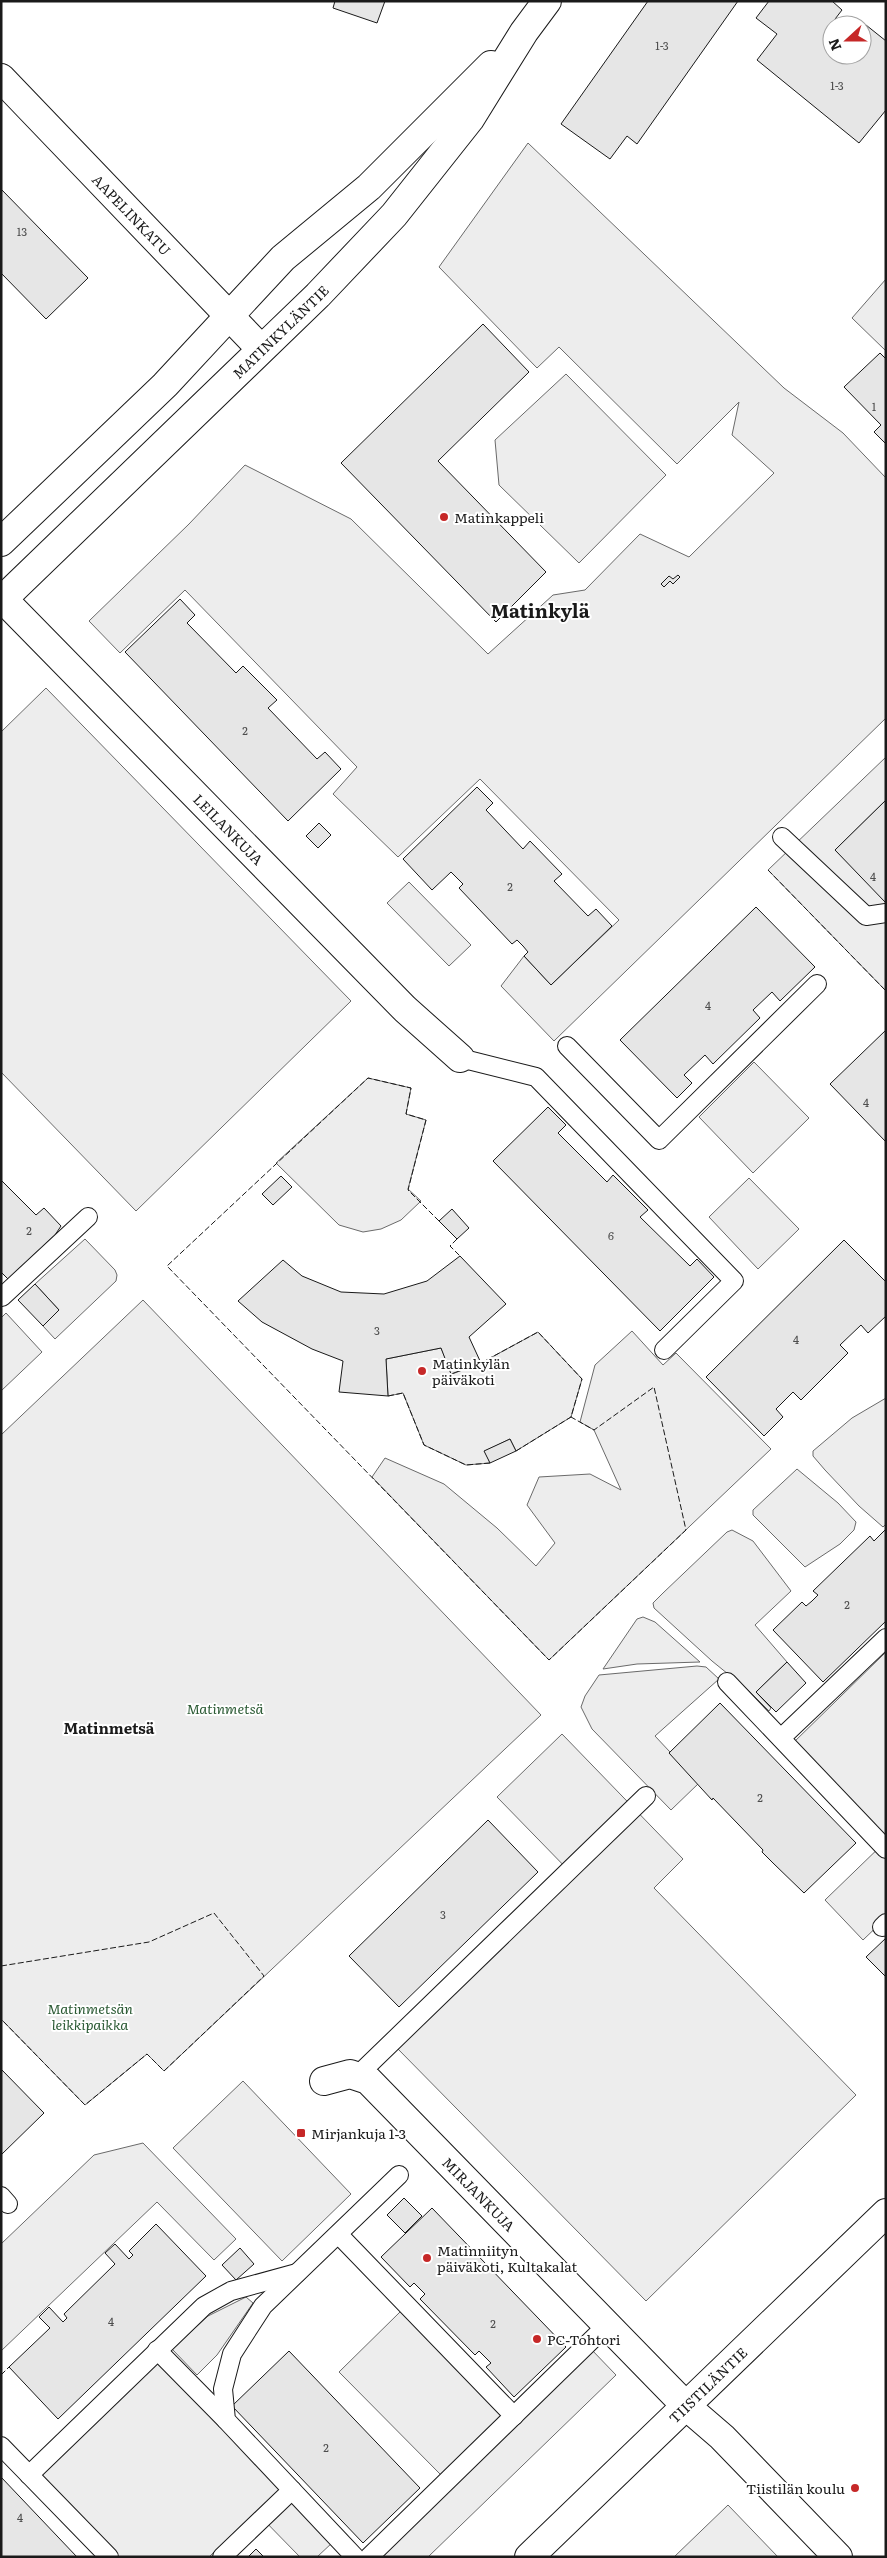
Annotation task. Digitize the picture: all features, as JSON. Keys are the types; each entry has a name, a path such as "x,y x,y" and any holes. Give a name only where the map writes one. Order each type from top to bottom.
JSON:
{"street":[{"name":"MATINKYLÄNTIE","path":"2,599 318,295 394,215 470,119 524,32 547,1"},
{"name":"MATINKYLÄNTIE","path":"1,542 164,385 228,314 283,258 369,187 524,32"},
{"name":"AAPELINKATU","path":"1,78 262,349"},
{"name":"LEILANKUJA","path":"2,599 405,1009 460,1058"},
{"path":"324,2081 350,2074 358,2075"},
{"name":"MIRJANKUJA","path":"358,2075 368,2080 686,2406 722,2437 838,2557"},
{"name":"TIISTILÄNTIE","path":"529,2557 886,2213"}],"lane":[{"path":"782,837 866,916 886,914"},
{"path":"566,1046 659,1140 817,984"},
{"path":"460,1058 536,1077 734,1281 664,1350"},
{"path":"5,1300 88,1217"},
{"path":"781,1738 886,1638"},
{"path":"727,1682 886,1849"},
{"path":"358,2075 646,1796"},
{"path":"226,2420 223,2388 232,2354 263,2306 339,2235 399,2175"},
{"path":"339,2235 514,2416"},
{"path":"29,2475 204,2306 231,2291 298,2272"},
{"path":"369,2557 607,2325"},
{"path":"157,2350 355,2557"},
{"path":"1,2446 109,2557"},
{"path":"222,2557 292,2490"}],"shaded area":[{"path":"528,143 784,388 843,433 886,478 886,718 554,1041 501,986 524,956 551,985 619,920 480,779 398,857 333,794 357,767 185,590 120,653 89,621 189,524 245,465 351,519 488,654 553,595 585,590 640,534 689,557 774,473 732,435 739,402 677,464 559,347 537,368 439,267"},
{"path":"886,279 886,351 852,318"},
{"path":"566,374 666,475 579,563 499,485 495,440"},
{"path":"46,688 351,1001 136,1211 1,1072 1,732"},
{"path":"886,757 886,800 835,850 886,901 886,991 768,870"},
{"path":"409,882 471,945 449,966 387,903"},
{"path":"754,1062 809,1118 753,1173 699,1117"},
{"path":"368,1078 411,1088 406,1114 426,1120 408,1189 421,1201 401,1220 381,1229 363,1232 339,1225 276,1163"},
{"path":"749,1178 799,1229 758,1269 709,1217"},
{"path":"85,1239 115,1270 117,1275 116,1281 55,1339 43,1326 59,1310 35,1284"},
{"name":"Matinmetsä","path":"143,1300 541,1715 164,2071 147,2054 85,2105 1,2019 1,1435"},
{"path":"6,1313 42,1352 1,1391 1,1318"},
{"path":"632,1331 663,1365 676,1353 771,1449 549,1660 372,1477 385,1458 444,1484 497,1528 536,1566 555,1543 527,1505 539,1477 590,1474 621,1490 594,1430 580,1422 595,1365"},
{"path":"538,1332 582,1379 571,1417 516,1451 510,1439 485,1451 490,1463 466,1465 424,1445 403,1393 388,1396 386,1359 441,1348 452,1374 481,1363"},
{"path":"886,1398 886,1524 883,1527 859,1506 825,1470 813,1456 813,1451 852,1418"},
{"path":"797,1469 838,1503 856,1522 854,1530 840,1544 805,1567 753,1515 753,1510"},
{"path":"732,1530 753,1541 791,1591 755,1625 787,1662 756,1692 771,1708 769,1711 749,1691 712,1661 654,1608 653,1603 727,1532"},
{"path":"643,1617 655,1622 700,1662 637,1664 603,1669 637,1619"},
{"path":"886,1652 886,1841 792,1744"},
{"path":"697,1666 706,1667 719,1679 655,1736 699,1783 671,1810 592,1729 581,1707 585,1696 599,1675"},
{"path":"562,1734 683,1859 654,1888 856,2095 646,2301 396,2047 573,1875 497,1797"},
{"path":"886,1841 886,1918 863,1940 825,1900"},
{"path":"243,2081 351,2194 282,2261 173,2148"},
{"path":"143,2143 236,2239 214,2260 157,2202 1,2351 1,2244 94,2155"},
{"path":"246,2297 253,2303 217,2355 197,2375 172,2349 208,2316"},
{"path":"401,2311 502,2415 441,2475 339,2372"},
{"path":"590,2348 616,2375 428,2557 373,2557"},
{"path":"159,2360 333,2542 317,2557 300,2557 256,2512 209,2557 105,2557 40,2474"},
{"path":"728,2505 778,2557 674,2557"}],"building":[{"path":"335,1 385,1 377,23 333,8"},
{"path":"648,1 738,1 637,144 627,136 610,159 561,124"},
{"path":"769,1 832,1 842,10 838,15 822,15 822,65 872,65 872,30 886,41 886,110 859,143 757,60 777,34 756,18"},
{"path":"1,189 88,278 46,319 1,273"},
{"name":"Matinkappeli","path":"483,324 529,372 438,461 546,572 496,622 341,463"},
{"path":"880,353 886,359 886,444 874,432 881,425 844,387"},
{"path":"678,575 680,577 673,584 670,581 664,587 661,584 669,576 673,579"},
{"path":"180,599 195,615 187,623 236,673 243,666 277,700 268,708 317,759 325,752 341,769 288,821 125,652"},
{"path":"477,787 493,803 486,810 523,849 530,841 562,874 554,881 588,916 596,909 612,926 551,985 524,956 528,952 523,946 517,940 512,944 459,888 463,884 451,872 432,890 403,859"},
{"path":"886,800 886,901 885,902 835,850"},
{"path":"319,823 331,835 318,848 306,836"},
{"path":"756,907 815,967 780,1001 772,992 753,1010 760,1018 713,1064 705,1055 684,1075 692,1083 677,1098 620,1040"},
{"path":"886,1030 886,1142 830,1084"},
{"path":"548,1107 566,1125 558,1133 607,1182 613,1175 648,1210 640,1217 690,1266 697,1259 714,1277 660,1331 493,1161"},
{"path":"281,1176 292,1187 273,1205 262,1194"},
{"path":"1,1180 36,1215 44,1208 61,1226 55,1235 8,1279 1,1272"},
{"path":"452,1209 469,1228 457,1239 439,1221"},
{"path":"844,1240 886,1282 886,1316 868,1333 861,1325 840,1345 848,1353 801,1400 793,1392 776,1409 783,1417 764,1436 706,1377"},
{"path":"460,1256 506,1304 469,1337 481,1363 451,1374 441,1348 386,1359 388,1396 339,1392 343,1361 312,1349 262,1322 238,1301 283,1260 302,1276 341,1292 384,1294 427,1281"},
{"path":"35,1284 59,1310 43,1326 18,1300"},
{"path":"510,1439 516,1451 490,1463 484,1451"},
{"path":"886,1529 886,1621 823,1682 773,1630 802,1602 806,1606 812,1601 818,1595 813,1591 870,1536 874,1541"},
{"path":"787,1662 806,1683 776,1712 756,1692"},
{"path":"720,1703 856,1843 804,1893 762,1852 763,1850 713,1798 712,1800 669,1753"},
{"path":"488,1820 538,1872 399,2007 349,1956"},
{"path":"886,1938 886,1977 866,1957"},
{"path":"1,2069 44,2113 1,2155"},
{"path":"404,2198 422,2216 405,2233 387,2215"},
{"path":"432,2208 566,2347 514,2397 486,2367 491,2363 479,2351 475,2355 420,2299 425,2294 414,2283 410,2287 381,2257"},
{"path":"156,2224 206,2276 58,2419 9,2367 50,2328 39,2317 49,2307 63,2322 67,2318 64,2314 115,2264 105,2253 115,2244 129,2259 133,2255 129,2251"},
{"path":"240,2248 254,2264 236,2280 222,2265"},
{"path":"289,2351 420,2488 363,2543 232,2406"},
{"path":"1,2477 77,2557 1,2557"},
{"path":"256,2549 264,2557 248,2557"}],"fence":[{"path":"768,870 886,991"},
{"path":"439,1221 408,1190 426,1120 406,1114 411,1088 368,1078 167,1266 549,1660 686,1530 654,1387 594,1430 571,1417 582,1379 538,1332 481,1363"},
{"path":"457,1239 450,1246 460,1256"},
{"path":"388,1396 403,1393 424,1445 466,1465 490,1463"},
{"path":"516,1451 571,1417"},
{"path":"1,1966 149,1942 214,1913 264,1976 164,2071 147,2054 85,2105 1,2019"},
{"path":"1,2375 9,2367"}],"place":[{"name":"Matinkappeli","path":"444,517"},
{"name":"Matinkylän päiväkoti","path":"422,1371"},
{"name":"Mirjankuja 1-3","path":"301,2133"},
{"name":"Matinniityn päiväkoti, Kultakalat","path":"427,2258"},
{"name":"PC-Tohtori","path":"537,2339"},
{"name":"Tiistilän koulu","path":"855,2488"}],"district":[{"name":"Matinkylä","path":"540,610"},
{"name":"Matinmetsä","path":"109,1727"}],"park label":[{"name":"Matinmetsän leikkipaikka","path":"90,2016"}]}
